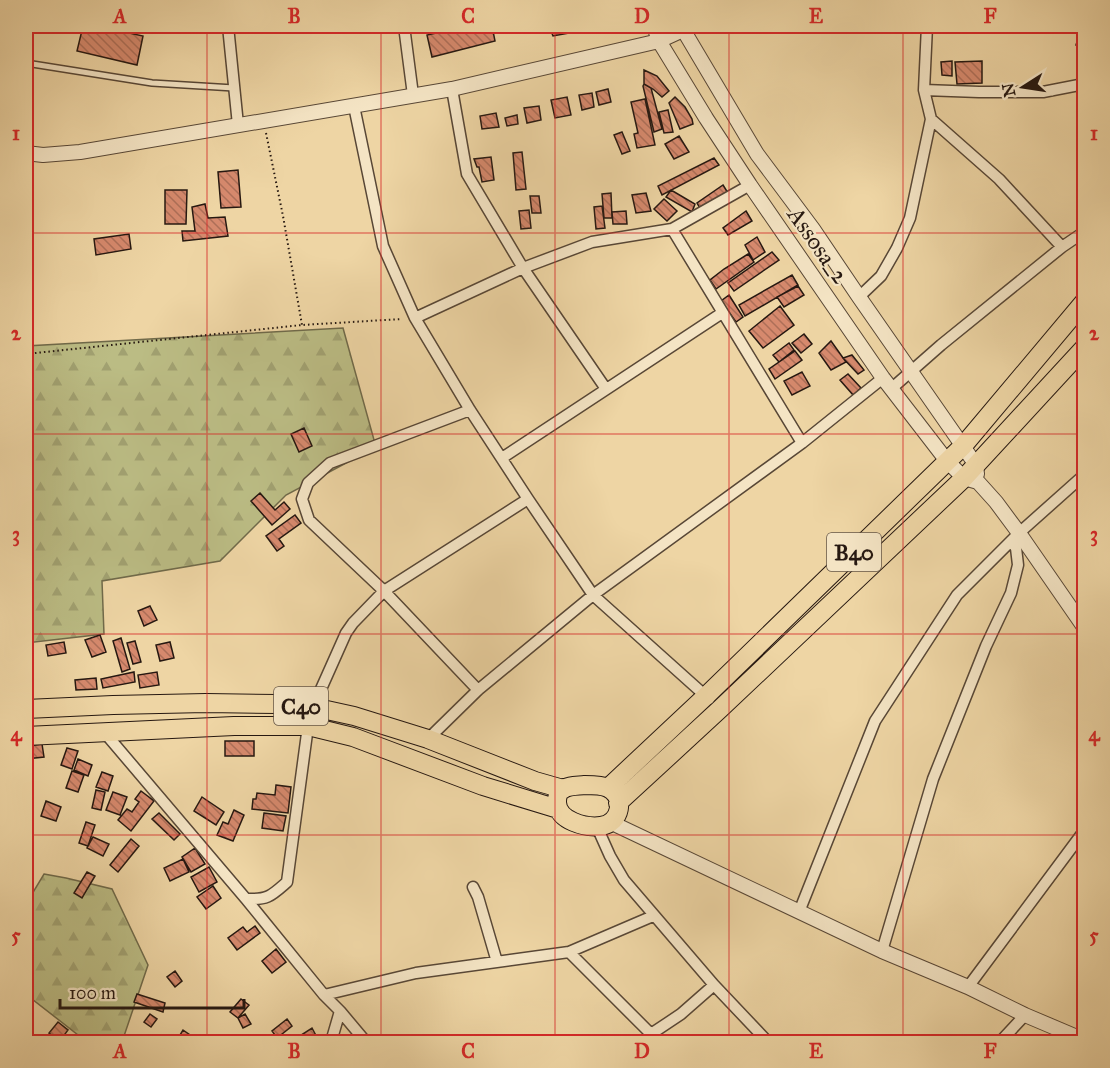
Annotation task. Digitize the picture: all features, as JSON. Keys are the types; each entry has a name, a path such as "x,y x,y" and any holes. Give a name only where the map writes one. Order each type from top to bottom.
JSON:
{"highway":[{"name":"B40","path":"608,788 963,447 1084,302"},
{"name":"B40","path":"604,825 616,818 618,804 900,540 973,475 1084,348"},
{"name":"C40","path":"26,709 233,703 313,707 354,716 428,739 535,781 563,789"},
{"path":"233,703 234,726"},
{"name":"C40","path":"26,736 234,726 308,726 352,737 483,786 558,809"},
{"path":"604,825 568,820 558,809 559,792 563,789 585,785 608,788 614,792 618,804"}],"street":[{"path":"228,26 238,126"},
{"path":"404,26 413,95"},
{"name":"Assosa_2","path":"654,26 659,41 706,118 887,383 947,461 973,475"},
{"path":"859,297 881,276 910,218 931,119 924,90 927,26"},
{"path":"26,153 43,155 81,152 452,89 659,41 682,28"},
{"name":"Assosa_2","path":"682,28 757,154 813,229 963,447 973,475"},
{"path":"924,90 1043,92 1084,84"},
{"path":"452,89 467,174 523,268 606,389"},
{"path":"354,106 383,246 415,318 470,410 593,595 720,709"},
{"path":"931,119 999,179 1062,247"},
{"path":"415,318 523,268 592,242 672,229 750,185"},
{"path":"672,229 802,442"},
{"path":"428,739 478,690 593,595 802,442 887,383 911,372 1062,247 1084,232"},
{"path":"502,458 722,313"},
{"path":"470,410 330,464 308,483 302,499 309,520 384,591 478,690"},
{"path":"973,475 996,502 1015,537 1084,627"},
{"path":"799,912 874,721 957,595 1015,537 1084,475"},
{"path":"313,707 346,633 384,591 528,499"},
{"path":"882,951 933,779 986,646 1011,593 1018,565 1015,537"},
{"path":"246,899 261,900 272,895 287,882 308,726"},
{"path":"105,733 366,1042"},
{"path":"604,825 1084,1040"},
{"path":"604,825 610,856 624,879 653,916 768,1042"},
{"path":"968,987 1084,831"},
{"path":"473,887 497,962"},
{"path":"324,995 416,973 569,952 653,916"},
{"path":"569,952 655,1038 714,985"},
{"path":"331,1042 340,1011"},
{"path":"1000,1042 1025,1015"}],"lane":[{"path":"26,63 152,83 234,88"}],"path":[{"path":"264,121 302,325"},
{"path":"26,354 302,325 415,318"}],"green space":[{"path":"343,328 376,447 286,495 220,561 102,581 104,634 26,643 26,346"},
{"path":"44,874 112,889 148,965 122,1042 87,1042 32,999 26,977 26,904"}],"building":[{"path":"83,26 97,26 143,36 137,65 77,51"},
{"path":"468,26 492,26 495,41 432,57 427,35"},
{"path":"549,26 591,26 592,29 553,36"},
{"path":"1082,26 1084,26 1084,48 1076,45"},
{"path":"952,61 952,76 942,75 941,62"},
{"path":"982,61 982,83 957,84 955,62"},
{"path":"644,70 657,76 669,91 662,97 644,84"},
{"path":"644,84 651,88 662,129 654,132 643,86"},
{"path":"608,89 611,102 599,105 596,92"},
{"path":"592,93 594,107 582,110 579,95"},
{"path":"567,97 571,115 555,118 551,100"},
{"path":"675,97 685,107 693,124 680,129 669,103"},
{"path":"645,99 655,145 637,148 634,134 638,133 631,102"},
{"path":"539,106 541,120 527,123 524,108"},
{"path":"668,110 673,132 664,133 659,112"},
{"path":"496,113 499,127 482,129 480,116"},
{"path":"517,115 518,124 507,126 505,118"},
{"path":"622,132 630,151 622,154 614,135"},
{"path":"679,136 689,152 674,159 665,144"},
{"path":"522,152 526,189 516,190 513,153"},
{"path":"491,157 494,180 482,182 479,167 474,159"},
{"path":"714,158 719,165 662,195 658,186"},
{"path":"238,170 241,207 221,208 218,172"},
{"path":"723,185 728,193 701,210 697,203"},
{"path":"165,190 187,190 186,224 165,224"},
{"path":"671,190 695,204 692,212 666,197"},
{"path":"611,193 612,218 604,218 602,194"},
{"path":"646,193 651,211 636,213 632,195"},
{"path":"530,196 539,196 541,213 532,213"},
{"path":"664,199 677,211 667,221 654,209"},
{"path":"205,204 208,218 225,217 228,236 183,241 182,231 195,231 192,207"},
{"path":"602,206 605,228 596,229 594,207"},
{"path":"529,210 531,228 521,229 519,211"},
{"path":"626,211 627,224 613,224 612,212"},
{"path":"746,211 752,221 728,235 723,228"},
{"path":"129,234 131,249 96,255 94,239"},
{"path":"757,237 765,252 753,260 745,245"},
{"path":"772,252 779,260 734,291 728,283"},
{"path":"748,254 754,262 716,289 710,280"},
{"path":"792,275 798,285 745,316 739,305"},
{"path":"798,286 804,295 784,307 777,297"},
{"path":"729,295 743,317 736,322 721,301"},
{"path":"780,306 794,325 763,348 749,331"},
{"path":"804,334 812,344 801,353 792,343"},
{"path":"831,341 846,362 831,370 819,353"},
{"path":"789,343 794,350 779,362 773,355"},
{"path":"795,351 802,360 775,379 769,369"},
{"path":"852,355 864,370 858,374 843,358"},
{"path":"802,372 810,386 792,395 784,381"},
{"path":"848,374 861,388 853,395 840,380"},
{"path":"304,428 312,446 299,452 291,434"},
{"path":"260,493 275,510 284,502 290,509 272,525 251,501"},
{"path":"295,515 301,523 279,539 284,546 277,551 266,536"},
{"path":"150,606 157,620 144,626 138,611"},
{"path":"100,635 106,652 92,657 85,640"},
{"path":"121,638 130,669 122,672 113,641"},
{"path":"135,641 141,662 133,664 127,643"},
{"path":"64,642 66,653 48,656 46,645"},
{"path":"170,642 174,658 160,661 156,645"},
{"path":"134,672 135,682 103,688 101,679"},
{"path":"157,672 159,685 140,688 138,675"},
{"path":"96,678 97,689 76,690 75,680"},
{"path":"225,741 254,741 254,756 225,756"},
{"path":"42,744 44,757 26,759 26,746"},
{"path":"67,748 78,751 72,769 61,765"},
{"path":"78,759 92,765 88,776 74,770"},
{"path":"72,771 84,775 78,792 66,788"},
{"path":"102,772 113,776 108,791 96,787"},
{"path":"276,785 291,787 288,813 252,809 253,799 256,799 257,793 275,795"},
{"path":"96,790 105,792 101,810 92,808"},
{"path":"141,791 154,801 131,831 118,820 127,809 132,812 139,802 135,799"},
{"path":"113,792 127,797 120,815 106,810"},
{"path":"202,797 224,812 216,825 194,811"},
{"path":"46,801 61,807 56,821 41,816"},
{"path":"234,810 244,815 233,841 217,835 223,822 228,824"},
{"path":"159,813 180,834 174,840 152,819"},
{"path":"264,813 286,816 283,831 262,828"},
{"path":"86,822 95,825 88,846 79,843"},
{"path":"93,837 109,844 103,856 87,848"},
{"path":"131,839 139,846 118,872 110,865"},
{"path":"195,848 205,864 191,872 182,857"},
{"path":"183,859 189,872 170,881 164,868"},
{"path":"209,867 217,882 199,892 191,877"},
{"path":"87,872 95,876 82,898 74,893"},
{"path":"213,886 221,898 206,909 197,897"},
{"path":"255,926 260,933 237,950 228,938 243,927 247,932"},
{"path":"276,949 286,962 272,973 262,961"},
{"path":"175,971 182,981 175,987 167,977"},
{"path":"137,994 165,1003 163,1012 134,1002"},
{"path":"241,999 249,1005 238,1018 230,1012"},
{"path":"150,1014 157,1019 151,1027 144,1022"},
{"path":"245,1014 251,1024 243,1028 238,1018"},
{"path":"287,1019 292,1026 277,1038 272,1031"},
{"path":"58,1022 68,1030 60,1041 49,1033"},
{"path":"312,1028 319,1041 297,1042 295,1039"},
{"path":"183,1030 193,1037 190,1042 177,1040"}]}
